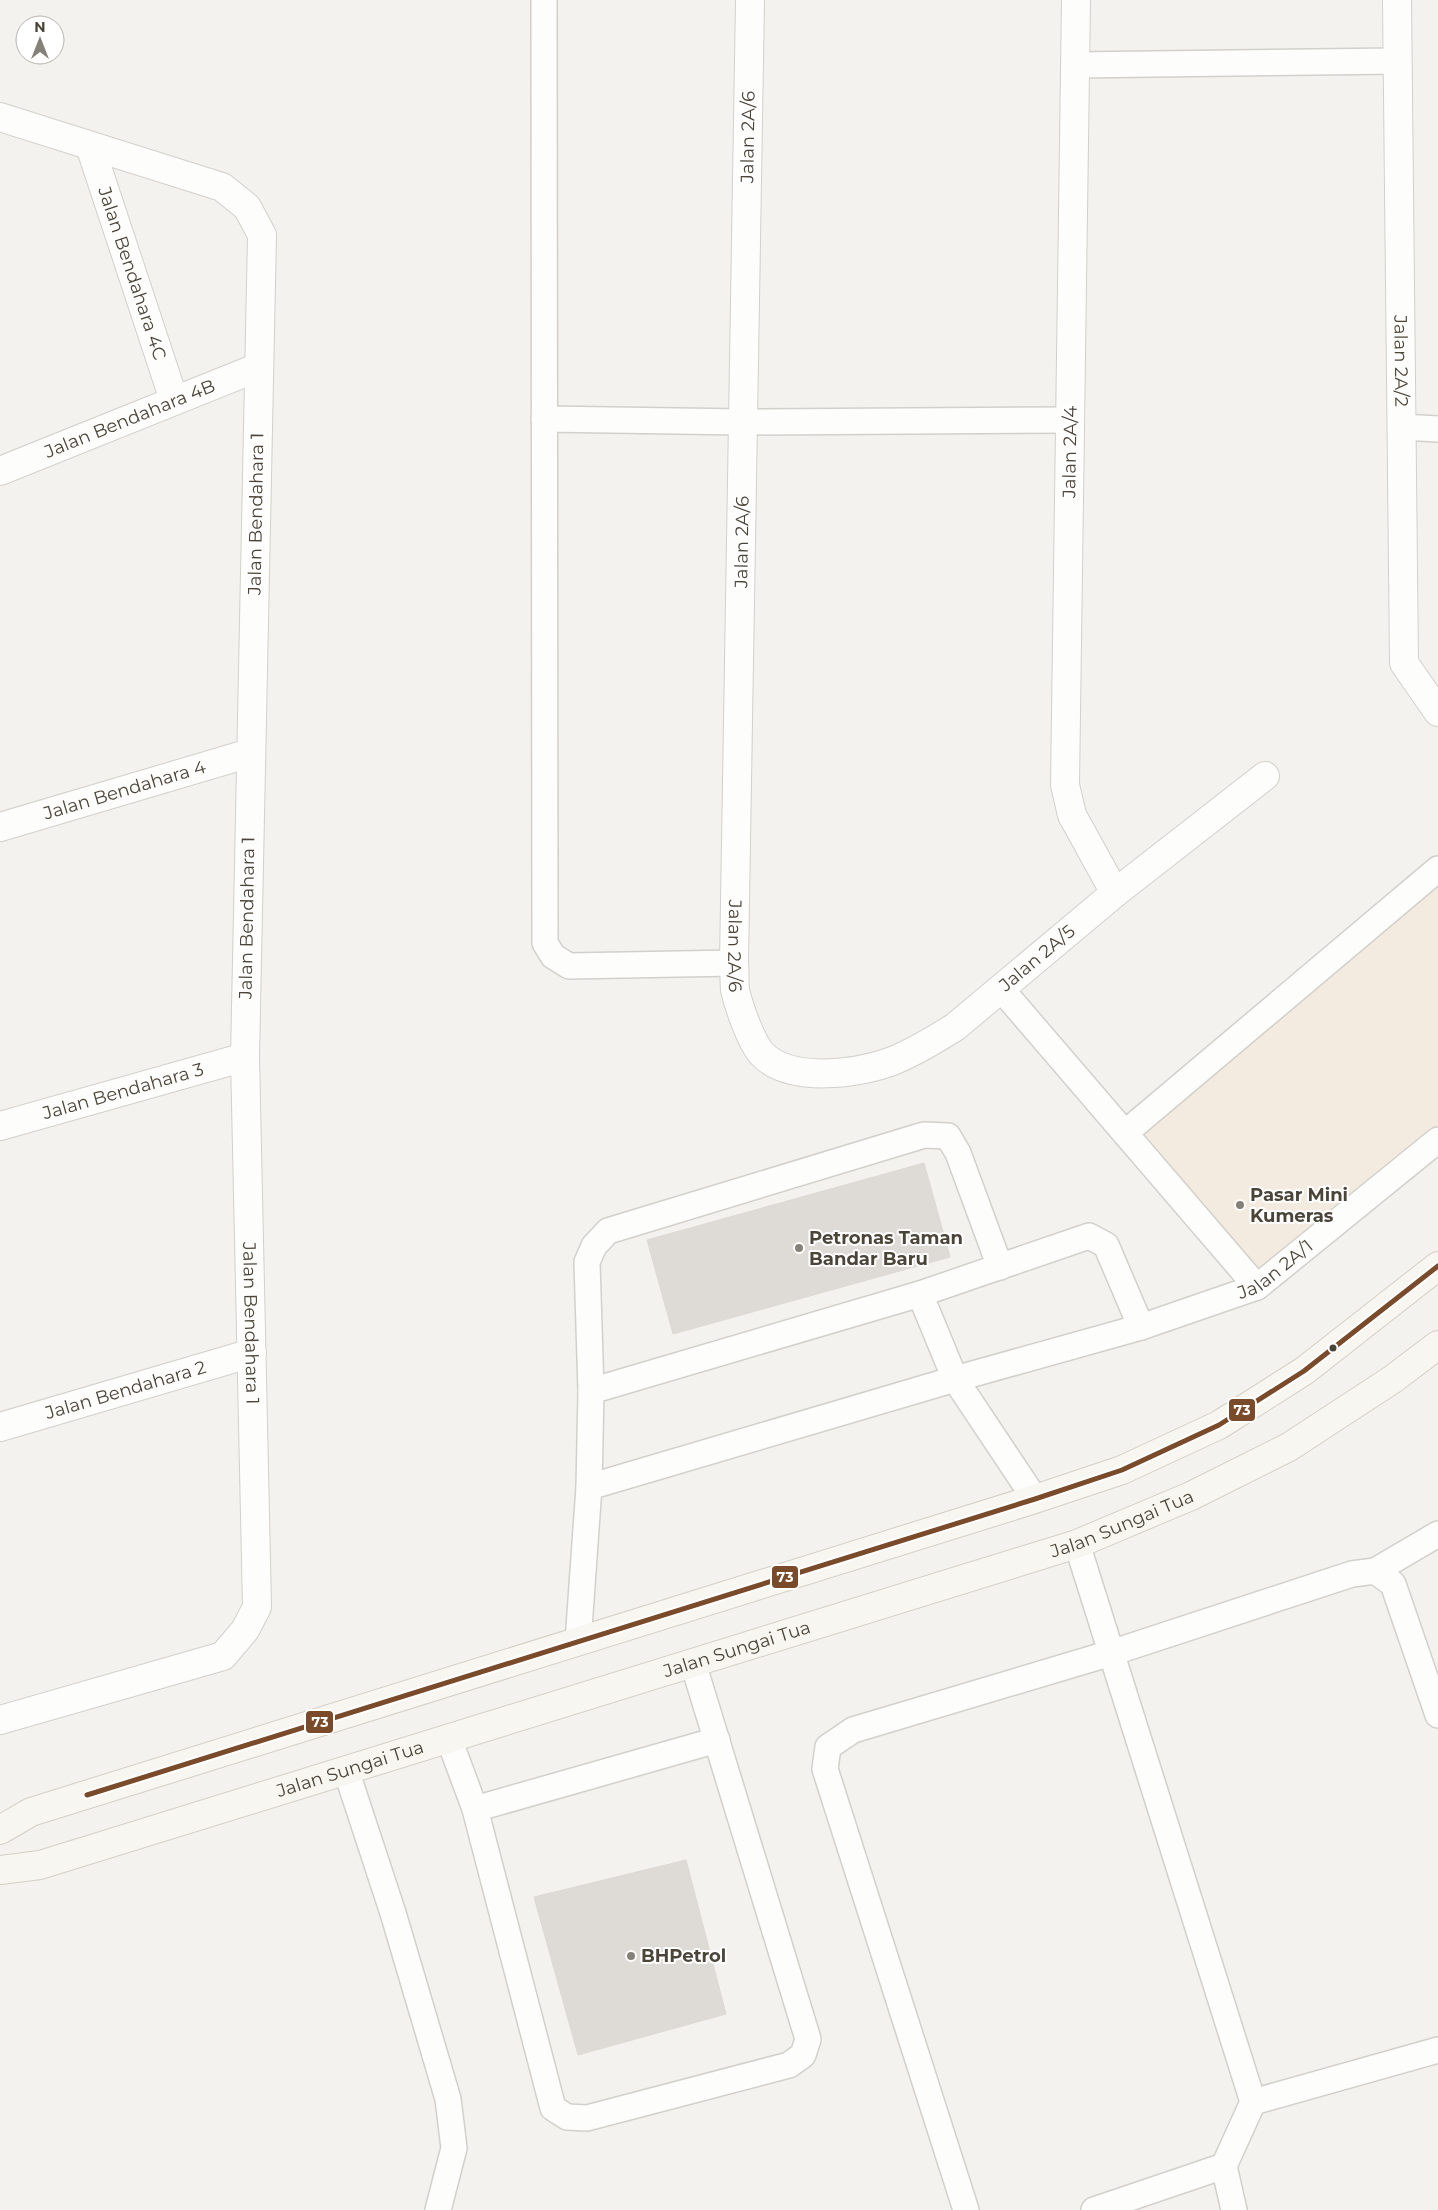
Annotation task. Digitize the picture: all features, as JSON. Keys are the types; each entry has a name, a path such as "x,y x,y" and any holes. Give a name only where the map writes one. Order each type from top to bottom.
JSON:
{"main road":[{"path":"0,1830 31,1812 1035,1499 1122,1470 1219,1424 1304,1371 1438,1266"},
{"name":"Jalan Sungai Tua","path":"0,1870 40,1865 1076,1544 1191,1496 1289,1447 1393,1380 1438,1345"}],"street":[{"name":"Jalan 2A/6","path":"750,0 734,963 735,989 750,1035 762,1053 782,1068"},
{"name":"Jalan 2A/4","path":"1076,0 1065,786 1072,814 1115,893"},
{"name":"Jalan 2A/2","path":"1397,0 1404,664 1438,712"},
{"name":"Jalan Bendahara 1","path":"0,117 222,186 247,207 262,235 245,1057 256,1607 245,1630 223,1656 0,1720"},
{"name":"Jalan Bendahara 4C","path":"90,146 174,400"},
{"name":"Jalan Bendahara 4B","path":"0,471 174,400 259,368"},
{"name":"Jalan Bendahara 4","path":"0,826 250,753"},
{"name":"Jalan 2A/5","path":"782,1068 803,1073 860,1069 893,1061 927,1045 955,1027 1002,990 1115,893 1265,776"},
{"name":"Jalan Bendahara 3","path":"0,1126 245,1057"},
{"name":"Jalan Bendahara 2","path":"0,1427 252,1353"}],"lane":[{"path":"544,0 545,943 553,956 569,966 734,963"},
{"path":"1075,65 1398,61"},
{"path":"544,420 744,422 1070,420"},
{"path":"1402,427 1438,428"},
{"path":"1125,1133 1438,869"},
{"path":"1002,990 1257,1287"},
{"path":"578,1642 589,1487 591,1391 587,1262 594,1246 608,1231 924,1135 948,1136 958,1153 1000,1267"},
{"name":"Jalan 2A/1","path":"589,1487 955,1379 1141,1328 1257,1287 1438,1140"},
{"path":"591,1391 920,1294 1089,1236 1106,1245 1141,1328"},
{"path":"920,1294 955,1379 1035,1499"},
{"path":"966,2210 825,1769 828,1747 853,1730 1111,1653 1352,1574 1375,1572 1438,1534"},
{"path":"1076,1544 1253,2102 1224,2166 1234,2210"},
{"path":"1375,1572 1393,1584 1438,1716"},
{"path":"450,1738 475,1809 553,2108 566,2117 587,2118 789,2065 803,2055 808,2039 693,1663"},
{"path":"475,1809 717,1740"},
{"path":"346,1770 393,1912 448,2099 454,2148 438,2210"},
{"path":"1253,2102 1438,2050"},
{"path":"1094,2210 1224,2166"}],"shaded area":[{"path":"1438,883 1438,1127 1260,1273 1144,1133"}],"building":[{"name":"Petronas Taman Bandar Baru","path":"924,1163 950,1257 673,1334 647,1240"},
{"name":"BHPetrol","path":"686,1860 726,2014 578,2055 534,1897"}],"transit line":[{"name":"73","path":"87,1795 1035,1499 1122,1470 1219,1425 1304,1371 1438,1266"}],"place":[{"name":"Pasar Mini Kumeras","path":"1240,1205"},
{"name":"Petronas Taman Bandar Baru","path":"799,1248"},
{"name":"BHPetrol","path":"631,1956"}]}
